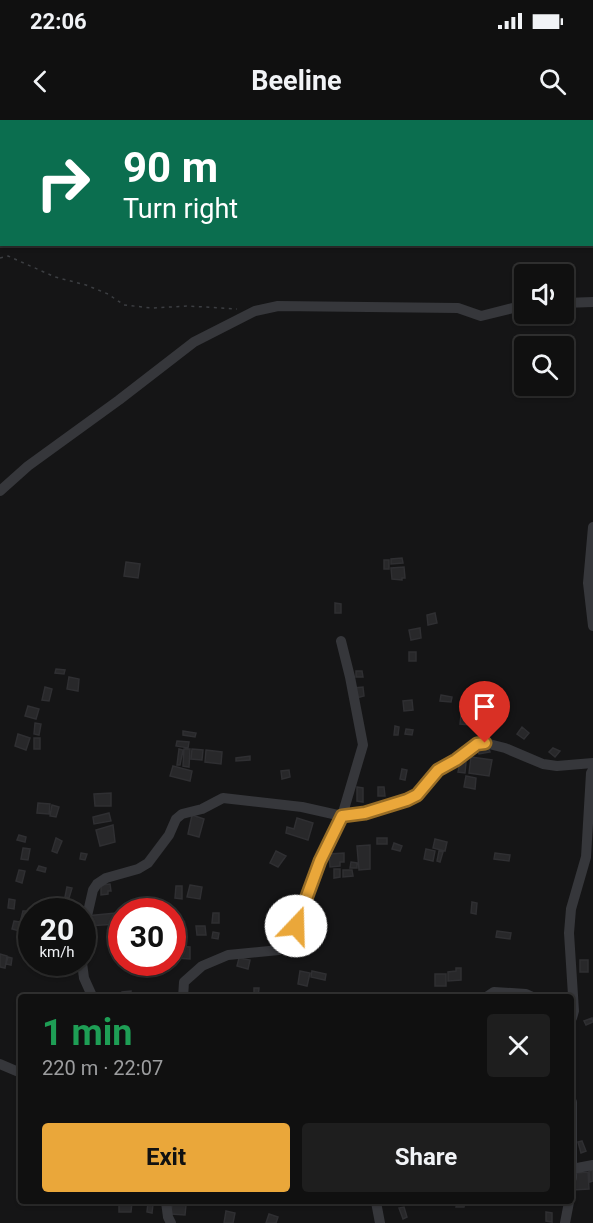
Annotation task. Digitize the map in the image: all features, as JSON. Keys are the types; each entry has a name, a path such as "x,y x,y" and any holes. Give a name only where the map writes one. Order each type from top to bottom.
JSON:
{"street":[{"path":"574,303 593,302"},
{"path":"0,491 28,466 194,342 255,311 278,306 458,308 481,316 514,308"},
{"path":"593,527 588,583 593,626"},
{"path":"183,994 184,982 202,966 228,955 279,950 296,926 323,853 342,816 363,745 341,641"},
{"path":"91,898 97,884 106,878 138,869 152,861 169,835 176,819 182,814 202,809 223,798 302,807 342,816 375,810 417,795 438,770 477,744 485,743 505,748 543,764 557,766 593,763"},
{"path":"571,994 569,933 571,909 586,857 593,770"},
{"path":"84,976 91,994"},
{"path":"491,994 494,992 526,994"},
{"path":"0,1064 18,1072"},
{"path":"574,1174 593,1166"},
{"path":"166,1204 171,1223"},
{"path":"376,1204 380,1223"},
{"path":"565,1223 569,1204"}],"path":[{"path":"0,258 8,256 55,277 86,285 108,294 124,305 152,308 213,306 255,311"}],"building":[{"path":"402,558 403,563 391,564 391,559"},
{"path":"384,560 389,560 389,569 384,569"},
{"path":"126,562 140,564 138,578 124,576"},
{"path":"404,567 405,578 392,579 391,568"},
{"path":"335,603 341,604 341,613 335,613"},
{"path":"435,613 437,623 428,625 427,615"},
{"path":"420,628 421,638 411,640 409,630"},
{"path":"409,652 416,652 416,661 409,661"},
{"path":"56,669 65,670 64,674 55,673"},
{"path":"356,671 362,671 363,677 356,677"},
{"path":"69,677 79,679 78,691 67,689"},
{"path":"45,687 52,689 49,701 42,700"},
{"path":"363,687 364,696 356,698 354,688"},
{"path":"441,695 452,697 451,702 440,701"},
{"path":"412,700 413,710 404,711 403,701"},
{"path":"28,706 39,709 36,719 25,716"},
{"path":"461,715 472,716 470,725 460,724"},
{"path":"35,723 41,724 39,735 34,734"},
{"path":"395,726 399,727 398,735 394,735"},
{"path":"522,727 529,733 524,739 517,734"},
{"path":"406,729 413,730 412,735 405,734"},
{"path":"183,731 196,733 195,737 183,735"},
{"path":"18,734 30,738 26,750 15,746"},
{"path":"34,738 40,738 40,749 34,749"},
{"path":"177,741 189,742 188,748 176,746"},
{"path":"488,746 490,752 479,754 477,748"},
{"path":"553,748 560,751 555,757 549,752"},
{"path":"179,749 183,750 180,765 177,765"},
{"path":"184,749 190,749 189,767 183,766"},
{"path":"192,749 203,750 202,760 191,759"},
{"path":"206,750 222,752 221,764 205,762"},
{"path":"250,756 250,760 236,761 236,758"},
{"path":"471,757 492,760 489,776 469,773"},
{"path":"460,761 466,762 465,773 458,772"},
{"path":"173,766 192,771 190,781 170,776"},
{"path":"402,769 407,770 405,780 400,779"},
{"path":"289,770 290,777 282,779 281,771"},
{"path":"466,776 476,778 475,789 464,787"},
{"path":"357,787 363,788 363,802 357,801"},
{"path":"378,787 384,787 385,796 378,796"},
{"path":"111,793 111,806 95,806 94,794"},
{"path":"38,803 50,804 49,814 37,813"},
{"path":"52,805 59,807 56,817 50,816"},
{"path":"109,813 111,821 94,824 93,817"},
{"path":"192,815 204,819 199,837 188,834"},
{"path":"297,818 313,823 308,840 286,833 287,827 294,829"},
{"path":"113,825 115,842 100,846 96,830"},
{"path":"19,835 26,837 25,842 17,840"},
{"path":"56,838 62,841 57,853 52,851"},
{"path":"377,838 387,838 387,844 377,844"},
{"path":"435,839 447,842 445,851 433,848"},
{"path":"394,843 402,846 400,851 392,849"},
{"path":"370,845 370,869 359,870 357,846"},
{"path":"23,848 30,849 28,860 21,859"},
{"path":"426,849 435,851 433,861 424,859"},
{"path":"276,851 286,856 278,867 270,863"},
{"path":"439,851 443,852 440,862 437,861"},
{"path":"81,853 87,854 85,860 80,859"},
{"path":"344,853 344,862 340,862 340,866 330,867 329,854"},
{"path":"495,853 510,855 509,861 494,859"},
{"path":"351,862 357,863 357,868 350,868"},
{"path":"39,866 46,868 45,872 37,870"},
{"path":"334,869 340,869 340,877 334,878"},
{"path":"19,870 25,871 22,883 16,881"},
{"path":"343,870 352,870 353,876 343,877"},
{"path":"110,884 111,891 101,895 101,885"},
{"path":"190,885 202,887 200,899 187,897"},
{"path":"176,886 182,886 182,898 175,898"},
{"path":"67,887 72,888 69,898 65,897"},
{"path":"9,899 15,900 14,909 8,908"},
{"path":"472,902 477,903 476,914 471,913"},
{"path":"213,913 219,913 219,923 212,923"},
{"path":"108,914 108,925 96,925 96,915"},
{"path":"14,921 18,922 18,930 12,929"},
{"path":"196,926 205,926 206,935 197,935"},
{"path":"497,931 511,933 510,939 496,937"},
{"path":"213,932 219,933 218,939 212,938"},
{"path":"186,947 190,947 190,959 186,959"},
{"path":"0,954 7,956 5,968 0,967"},
{"path":"8,957 12,958 11,965 6,964"},
{"path":"239,958 250,960 248,969 237,966"},
{"path":"580,960 588,960 588,972 580,972"},
{"path":"456,968 461,968 461,980 448,981 448,972 456,971"},
{"path":"300,971 310,973 307,986 298,984"},
{"path":"312,971 326,974 325,980 311,977"},
{"path":"435,974 446,974 446,986 435,986"},
{"path":"254,988 259,988 258,994 254,994"},
{"path":"592,1018 593,1022 586,1025 584,1021"},
{"path":"582,1141 586,1151 581,1153 578,1142"},
{"path":"593,1170 593,1181 590,1182 589,1171"},
{"path":"588,1172 589,1189 574,1190 576,1173"},
{"path":"119,1204 132,1204 131,1212 119,1212"},
{"path":"148,1204 153,1204 152,1213 147,1212"},
{"path":"172,1204 186,1205 185,1215 171,1214"},
{"path":"457,1204 465,1204 464,1207 456,1207"},
{"path":"404,1207 407,1217 403,1219 399,1208"},
{"path":"226,1211 235,1213 233,1223 224,1223"},
{"path":"546,1212 552,1213 552,1222 546,1221"},
{"path":"269,1214 278,1217 276,1223 266,1223"}],"route":[{"path":"296,926 330,837 342,816 351,813 365,813 417,795 438,770 477,744 485,743"}]}
